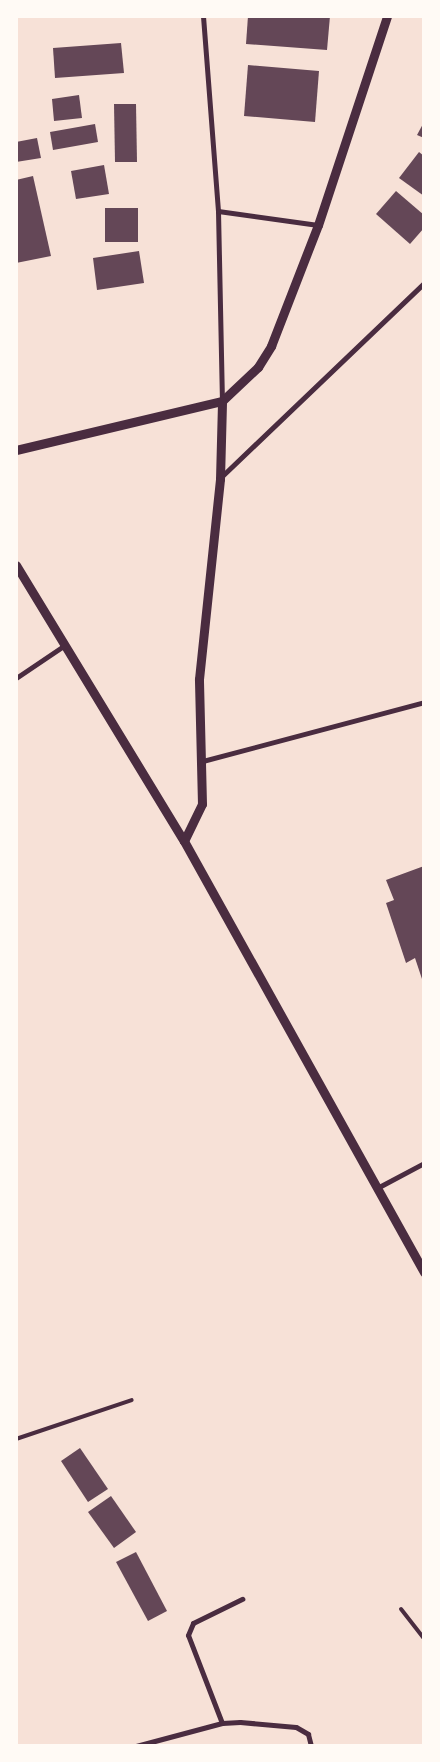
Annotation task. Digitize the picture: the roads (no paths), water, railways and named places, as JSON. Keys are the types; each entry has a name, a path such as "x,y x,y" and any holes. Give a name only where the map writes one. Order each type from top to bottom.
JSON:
{"street":[{"path":"184,841 201,808 199,763 200,679 220,479 222,401 218,211 203,16"},
{"path":"16,450 222,401 258,367 271,346 318,225 387,16"},
{"path":"218,211 318,225"},
{"path":"220,479 424,283"},
{"path":"16,565 184,841 424,1273"},
{"path":"16,678 65,645"},
{"path":"199,763 424,702"},
{"path":"377,1188 424,1163"},
{"path":"222,1723 188,1635 193,1623 242,1599"},
{"path":"136,1746 222,1723 296,1727 308,1734 311,1746"}],"lane":[{"path":"16,1439 132,1400"},
{"path":"401,1609 424,1638"}]}
